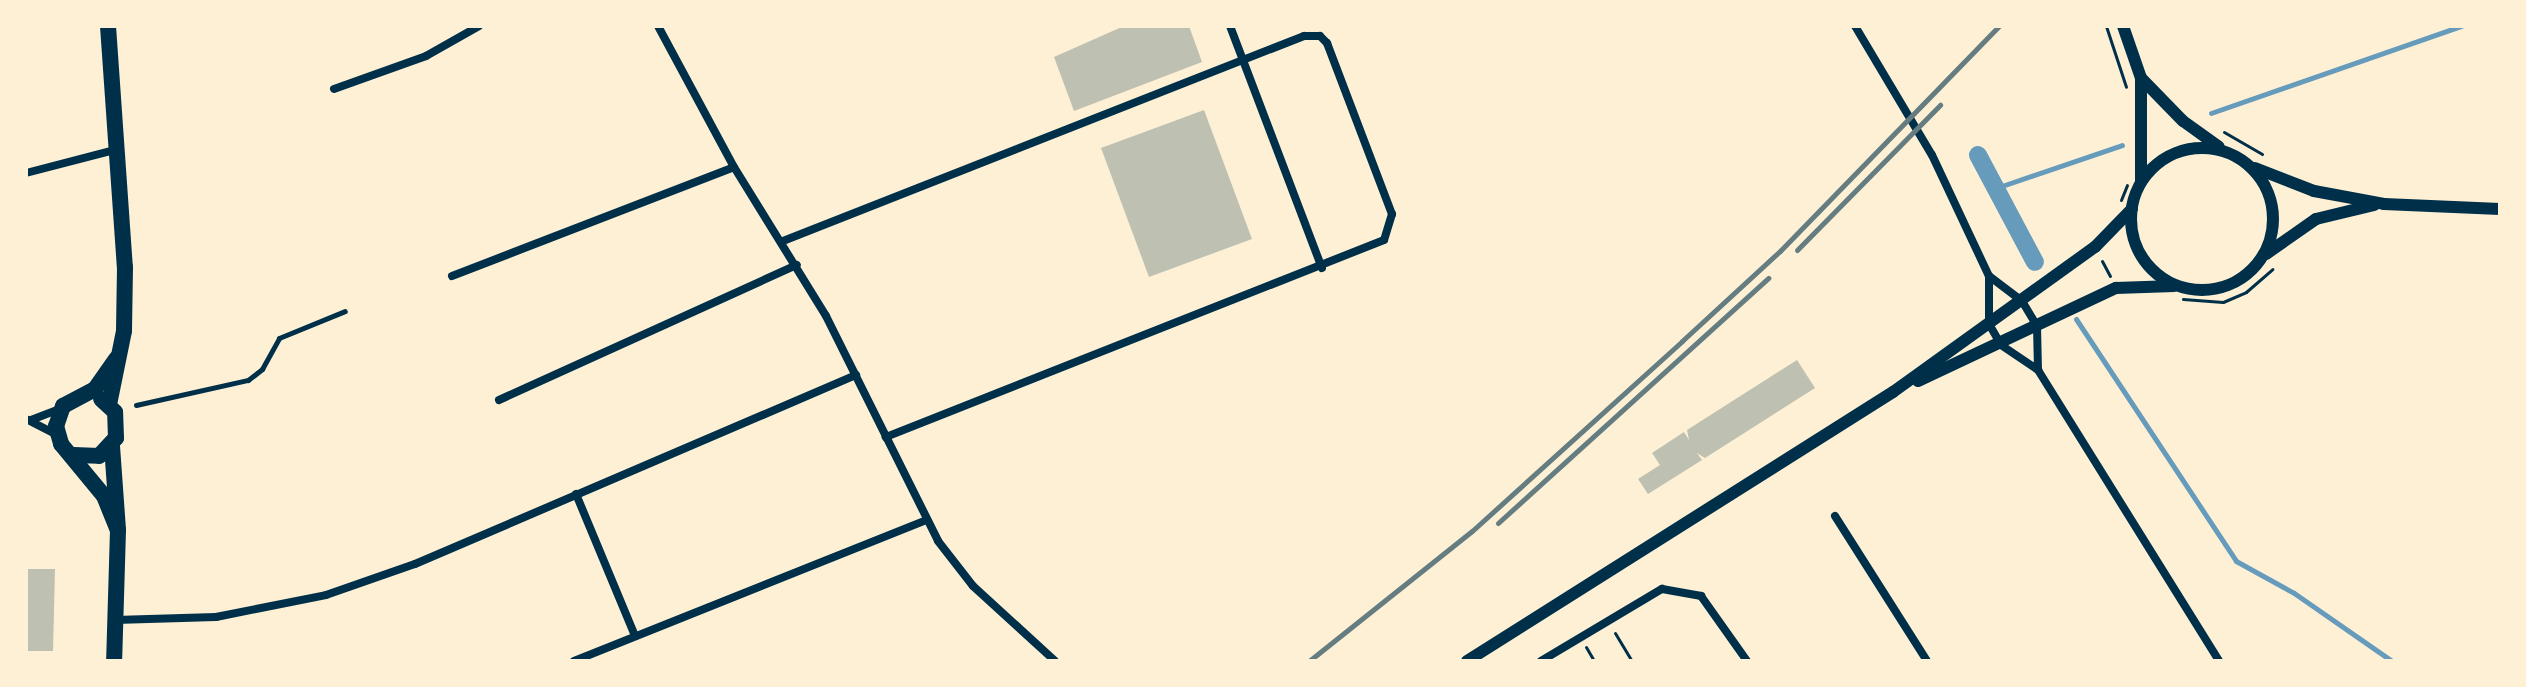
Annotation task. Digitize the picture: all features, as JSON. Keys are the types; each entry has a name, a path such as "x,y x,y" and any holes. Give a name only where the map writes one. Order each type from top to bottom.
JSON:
{"main road":[{"path":"108,26 120,148 125,267 121,352 109,405 118,429 112,446 118,530 114,661"},
{"path":"118,530 104,496 57,436 63,406 84,395 108,374 121,352"},
{"path":"84,395 109,405"},
{"path":"74,455 99,456 112,446"}],"street":[{"path":"334,89 426,56 479,26"},
{"path":"658,26 734,167 797,265 856,375 927,520 973,586 1055,661"},
{"path":"1230,26 1322,268"},
{"path":"1855,26 1932,155 1989,276 1989,324 2001,345 2038,370 2219,661"},
{"path":"2123,26 2141,78 2132,209 2133,237 2145,262 2175,291"},
{"path":"783,241 1310,34 1323,38 1329,49 1393,219 1389,234 1377,245 886,437"},
{"path":"2141,78 2183,121 2224,151 2248,165 2314,191 2384,204 2500,209"},
{"path":"2135,180 2171,155 2197,147 2224,151"},
{"path":"26,173 120,148"},
{"path":"2248,165 2265,186 2272,210 2271,236 2260,259"},
{"path":"452,276 734,167"},
{"path":"1893,392 2001,345 2116,288 2204,290 2230,284 2289,234 2316,219 2384,204"},
{"path":"1467,661 1893,392 2095,247 2132,209"},
{"path":"499,400 797,265"},
{"path":"1989,276 2022,301 2037,326 2038,370"},
{"path":"115,620 216,617 326,595 415,564 856,375"},
{"path":"28,420 63,406"},
{"path":"28,420 57,436"},
{"path":"576,494 635,636"},
{"path":"1835,516 1927,661"},
{"path":"574,661 927,520"},
{"path":"1541,661 1651,592 1679,589 1710,604 1747,661"}],"lane":[{"path":"136,405 248,380 262,369 279,338 345,311"}],"path":[{"path":"2106,26 2128,96"},
{"path":"2217,129 2239,137 2269,160"},
{"path":"2117,209 2135,180"},
{"path":"2099,255 2114,283"},
{"path":"2175,291 2223,302 2264,279 2278,260"},
{"path":"1607,619 1632,661"}],"building":[{"path":"1124,26 1189,26 1202,62 1074,111 1054,57"},
{"path":"1204,110 1252,239 1149,277 1101,148"},
{"path":"1797,360 1815,388 1705,458 1697,453 1702,460 1648,494 1638,479 1660,465 1652,453 1684,432 1689,440 1687,430"},
{"path":"26,569 55,569 53,651 26,651"}],"waterway":[{"path":"2211,113 2461,26"},
{"path":"1996,188 2122,145"},
{"path":"1978,155 2035,262"},
{"path":"2076,319 2236,561 2294,593 2392,661"}],"railway":[{"path":"1309,661 1472,531 1780,251 1999,26"},
{"path":"1797,250 1940,105"},
{"path":"1498,523 1768,278"}]}
